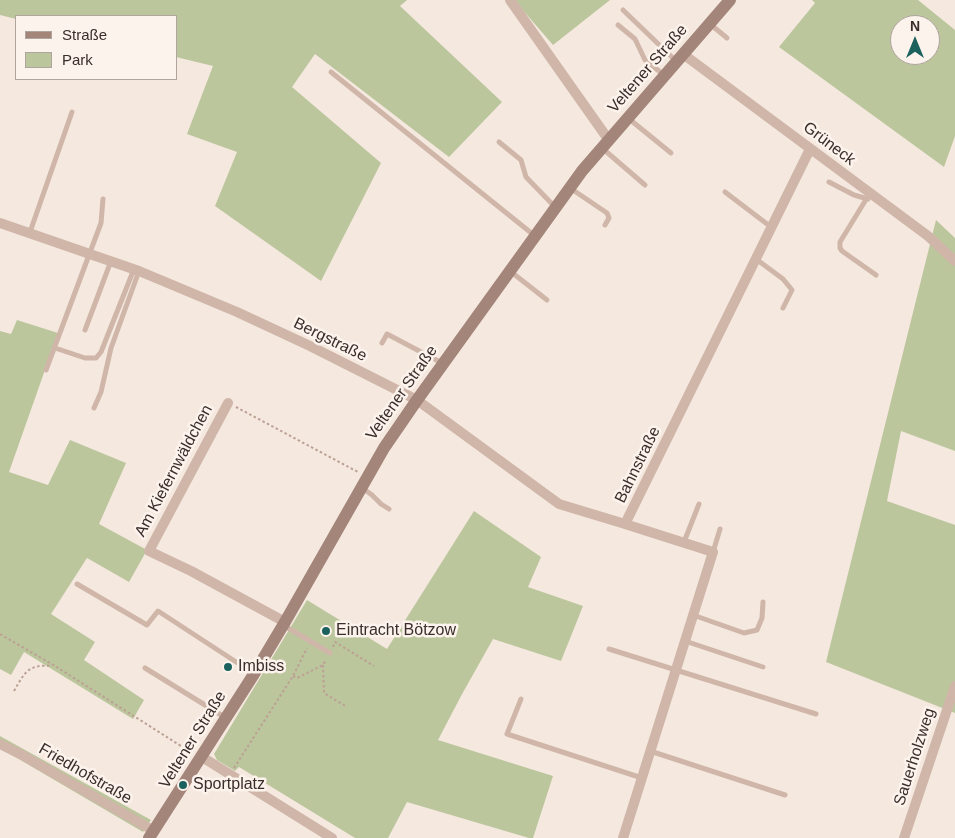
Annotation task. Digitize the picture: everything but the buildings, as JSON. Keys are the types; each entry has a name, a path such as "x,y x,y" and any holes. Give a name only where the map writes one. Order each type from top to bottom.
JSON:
{"main road":[{"name":"Veltener Straße","path":"152,834 254,674 384,448 442,363 582,171 730,0"}],"street":[{"path":"510,0 605,144"},
{"name":"Grüneck","path":"680,57 810,149 868,196 883,202 928,236 955,261"},
{"name":"Bahnstraße","path":"713,552 625,524 810,149"},
{"name":"Bergstraße","path":"0,223 137,270 310,346 417,400 559,504 625,524"},
{"name":"Am Kiefernwäldchen","path":"228,403 149,551 191,570 284,623"},
{"path":"623,838 713,552"},
{"name":"Sauerholzweg","path":"904,838 955,686"},
{"name":"Friedhofstraße","path":"0,744 22,755 152,834"},
{"path":"201,758 332,838"}],"lane":[{"path":"623,10 680,57"},
{"path":"710,23 727,38"},
{"path":"618,25 635,38 645,60 664,75"},
{"path":"331,72 535,236"},
{"path":"30,232 72,112"},
{"path":"628,117 671,153"},
{"path":"499,142 521,160 526,176 556,207"},
{"path":"605,144 644,185"},
{"path":"829,182 854,195 868,196 840,242 840,246 842,251 876,275"},
{"path":"570,188 607,213 609,218 605,225"},
{"path":"725,192 772,228"},
{"path":"46,370 101,223 103,199"},
{"path":"756,259 783,279 792,290 783,308"},
{"path":"85,330 111,260"},
{"path":"58,349 86,358 96,358 102,352 137,270"},
{"path":"94,408 101,392 110,348 137,270"},
{"path":"509,271 547,300"},
{"path":"382,344 387,334 442,363"},
{"path":"364,482 381,504 389,509"},
{"path":"683,543 699,504"},
{"path":"713,552 720,529"},
{"path":"77,584 147,625 158,610 254,674"},
{"path":"693,615 744,633 757,630 762,618 763,602"},
{"path":"284,623 310,642 330,653"},
{"path":"685,640 763,667"},
{"path":"609,649 816,714"},
{"path":"145,668 226,718"},
{"path":"521,699 507,734 642,778"},
{"path":"650,751 784,795"}],"path":[{"path":"228,403 364,482"},
{"path":"0,634 55,666 201,758"},
{"path":"230,774 294,676 310,642"},
{"path":"14,691 26,671 41,665 55,666"},
{"path":"323,665 324,693 346,707"}],"green space":[{"path":"0,0 407,0 400,6 502,102 449,157 315,54 292,87 381,163 321,281 215,206 237,152 187,134 213,66 178,57 178,15 15,15 15,19 0,15"},
{"path":"514,0 610,0 553,45"},
{"path":"812,0 918,0 936,15 890,15 890,65 940,65 940,18 955,30 955,136 944,167 779,47 815,3"},
{"path":"936,220 955,238 955,451 901,431 887,501 955,525 955,713 826,662"},
{"path":"17,320 58,333 9,472 48,485 70,440 126,463 99,524 147,550 129,582 87,558 51,614 95,642 84,660 144,700 133,719 24,652 11,675 0,669 0,331 11,334"},
{"path":"474,511 541,557 528,587 583,606 561,661 493,639 438,740 553,776 533,838 407,802 388,838 355,838 239,767 235,771 217,760 214,754 307,600 387,649"},
{"path":"0,736 151,820 143,832 0,748"}],"place":[{"name":"Eintracht Bötzow","path":"326,631"},
{"name":"Imbiss","path":"228,667"},
{"name":"Sportplatz","path":"183,785"}]}
